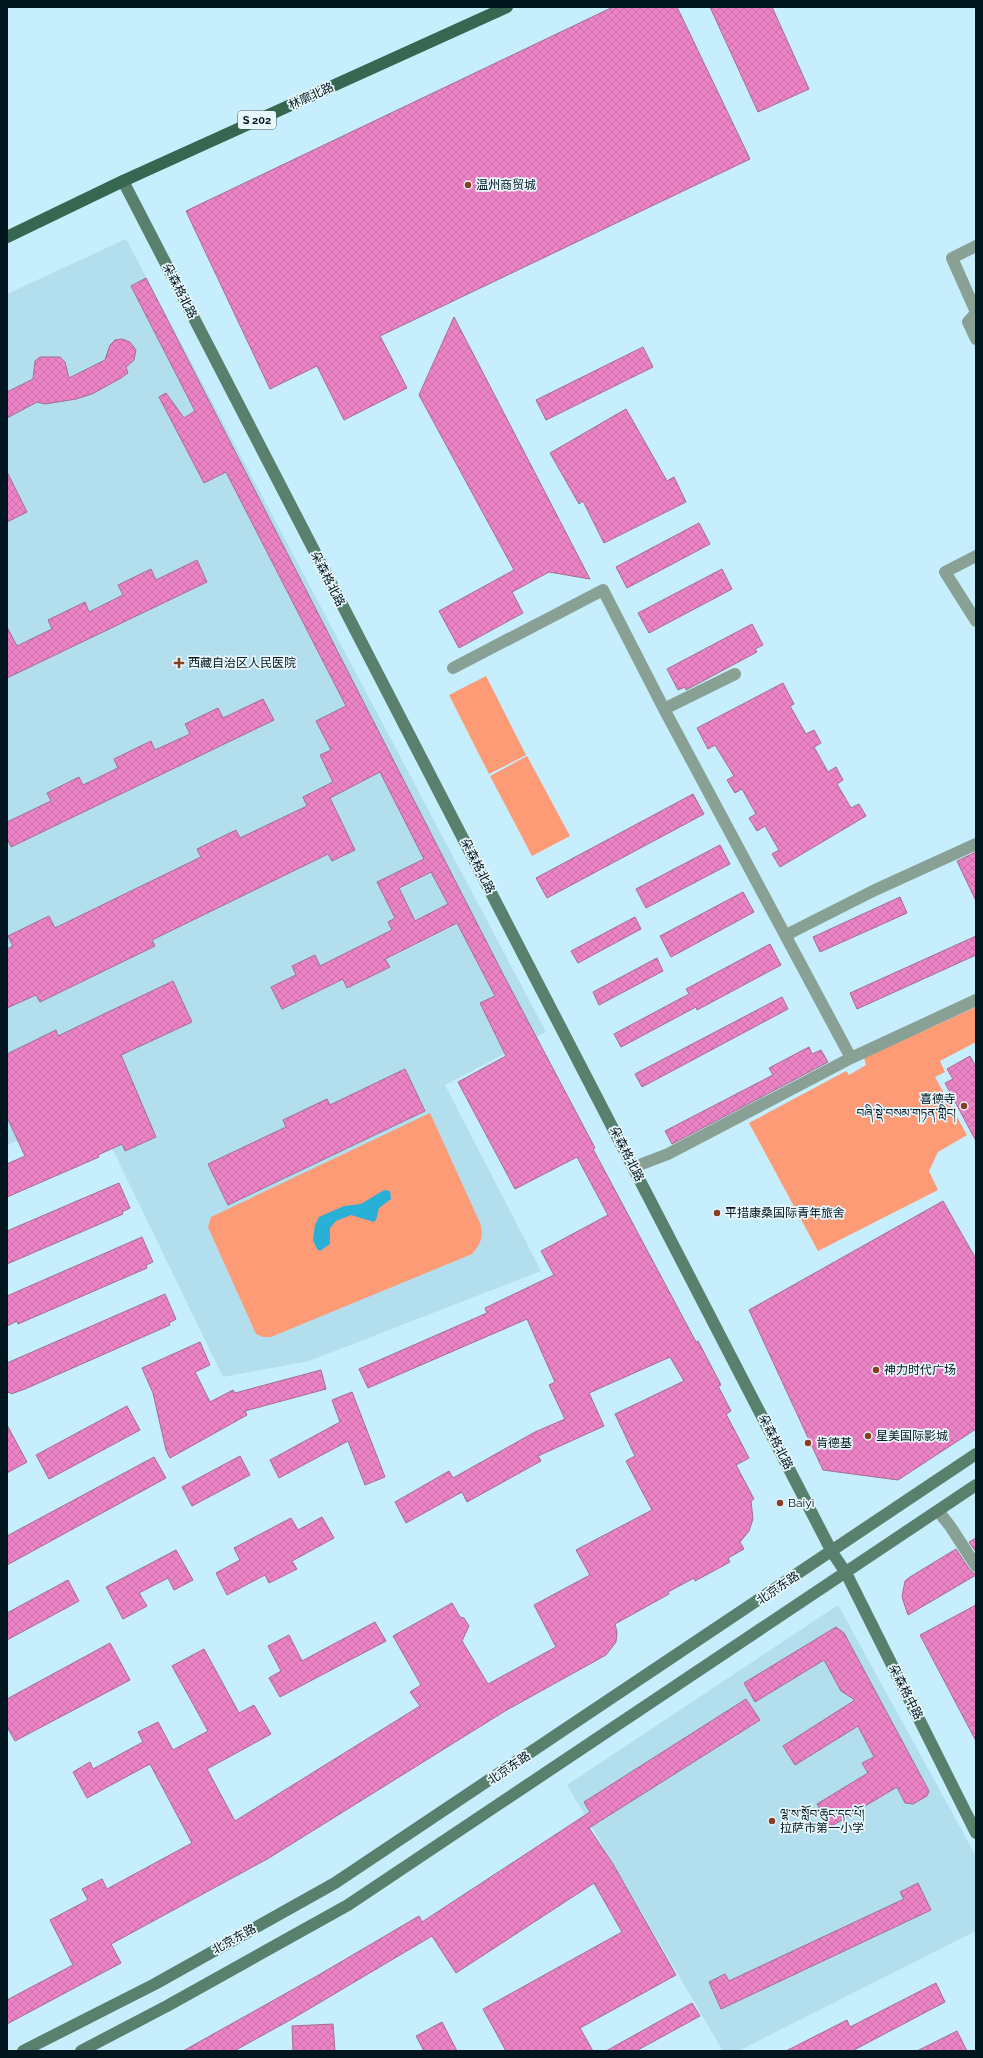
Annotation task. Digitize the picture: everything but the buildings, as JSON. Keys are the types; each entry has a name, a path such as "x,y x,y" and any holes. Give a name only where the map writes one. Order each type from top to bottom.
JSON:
{"main road":[{"name":"林廓北路","path":"7,237 123,181 507,7"},
{"name":"朵森格北路","path":"123,181 832,1552"},
{"name":"北京东路","path":"24,2051 155,1984 335,1883 832,1552 976,1454"},
{"name":"北京东路","path":"81,2051 174,2002 348,1905 976,1485"},
{"name":"朵森格中路","path":"832,1552 846,1573 976,1833"}],"street":[{"path":"976,246 952,258 976,313 968,322 976,339"},
{"path":"976,556 945,572 976,621"},
{"path":"453,668 603,590 664,709 851,1058"},
{"path":"664,709 735,674"},
{"path":"786,935 875,890 976,844"},
{"path":"634,1167 668,1154 851,1058 976,1000"},
{"path":"938,1511 950,1526 976,1566"}],"shaded area":[{"name":"西藏自治区人民医院","path":"126,239 546,1032 445,1085 541,1271 309,1361 223,1377 93,1109 7,1145 7,294"},
{"path":"486,676 526,755 489,774 449,695"},
{"path":"527,756 570,836 532,856 490,776"},
{"path":"976,1007 976,1042 940,1061 945,1072 935,1077 967,1135 938,1152 929,1171 938,1190 818,1251 749,1123 846,1071 849,1075 866,1065 864,1058"},
{"path":"430,1113 480,1223 482,1232 481,1240 472,1254 271,1337 263,1337 256,1334 208,1227 211,1217"},
{"name":"ལྷ་ས་སློབ་ཆུང་དང་པོ། 拉萨市第一小学","path":"838,1605 976,1856 976,1931 738,2051 723,2051 567,1785"}],"water":[{"path":"384,1190 390,1191 391,1199 379,1208 376,1220 374,1222 351,1215 336,1221 330,1228 330,1244 320,1251 317,1249 313,1240 315,1225 319,1217 344,1206 361,1204"}],"place":[{"name":"温州商贸城","path":"468,185"},
{"name":"西藏自治区人民医院","path":"179,663"},
{"name":"喜德寺 བཞི་སྡེ་བསམ་གཏན་གླིང།","path":"964,1106"},
{"name":"平措康桑国际青年旅舍","path":"717,1213"},
{"name":"神力时代广场","path":"876,1370"},
{"name":"星美国际影城","path":"868,1436"},
{"name":"肯德基","path":"808,1443"},
{"name":"Baiyi","path":"780,1503"},
{"name":"ལྷ་ས་སློབ་ཆུང་དང་པོ། 拉萨市第一小学","path":"772,1821"}]}
